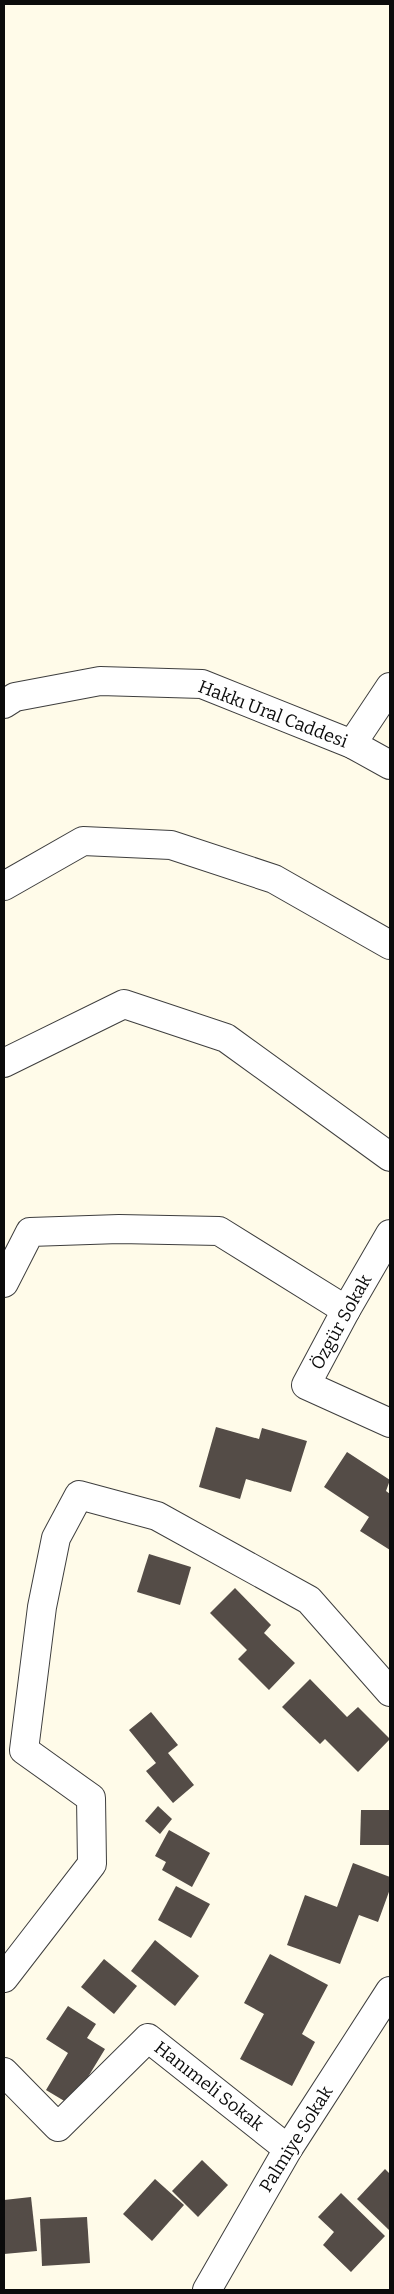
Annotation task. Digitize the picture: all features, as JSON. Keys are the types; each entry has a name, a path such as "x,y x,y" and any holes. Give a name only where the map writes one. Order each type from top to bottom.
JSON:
{"street":[{"name":"Hakkı Ural Caddesi","path":"4,704 15,698 100,681 202,684 352,744 390,765"},
{"path":"352,744 390,687"},
{"path":"4,886 83,841 171,845 274,879 390,945"},
{"path":"4,1063 124,1004 226,1038 390,1157"},
{"path":"4,1283 30,1232 119,1229 219,1231 346,1310"},
{"name":"Özgür Sokak","path":"390,1234 346,1310 306,1385 390,1424"},
{"path":"4,1978 92,1864 91,1798 24,1750 42,1607 56,1538 79,1495 157,1516 309,1600 390,1692"},
{"name":"Palmiye Sokak","path":"207,2290 288,2149 390,1991"},
{"name":"Hanımeli Sokak","path":"4,2072 58,2127 148,2038 288,2149"}],"building":[{"path":"216,1427 259,1439 262,1428 307,1441 291,1492 246,1479 240,1499 199,1487"},
{"path":"347,1452 390,1480 386,1491 390,1494 390,1550 360,1531 369,1517 324,1487"},
{"path":"149,1554 191,1567 180,1605 137,1592"},
{"path":"235,1588 271,1625 264,1633 295,1663 269,1690 238,1659 247,1650 210,1613"},
{"path":"310,1679 347,1717 358,1707 390,1739 358,1772 325,1739 320,1744 282,1707"},
{"path":"151,1712 178,1745 168,1753 194,1785 173,1803 146,1771 156,1763 129,1730"},
{"path":"158,1806 172,1819 160,1834 145,1821"},
{"path":"361,1810 390,1810 390,1845 360,1845"},
{"path":"169,1830 210,1853 192,1887 162,1870 166,1862 155,1856"},
{"path":"353,1863 390,1877 390,1889 378,1922 359,1915 340,1964 287,1945 305,1895 337,1907"},
{"path":"176,1886 210,1904 191,1938 158,1920"},
{"path":"155,1940 199,1976 175,2006 131,1971"},
{"path":"270,1954 328,1985 302,2034 315,2042 292,2086 240,2059 264,2014 244,2003"},
{"path":"104,1959 137,1986 114,2014 81,1987"},
{"path":"68,2006 96,2024 87,2038 105,2049 71,2105 46,2090 68,2053 46,2039"},
{"path":"202,2160 228,2185 198,2217 172,2191"},
{"path":"385,2169 390,2174 390,2231 357,2199"},
{"path":"155,2179 184,2205 152,2241 123,2214"},
{"path":"341,2193 385,2236 351,2272 323,2245 334,2232 318,2217"},
{"path":"31,2197 37,2251 4,2254 4,2200"},
{"path":"87,2217 90,2263 42,2266 40,2219"}]}
